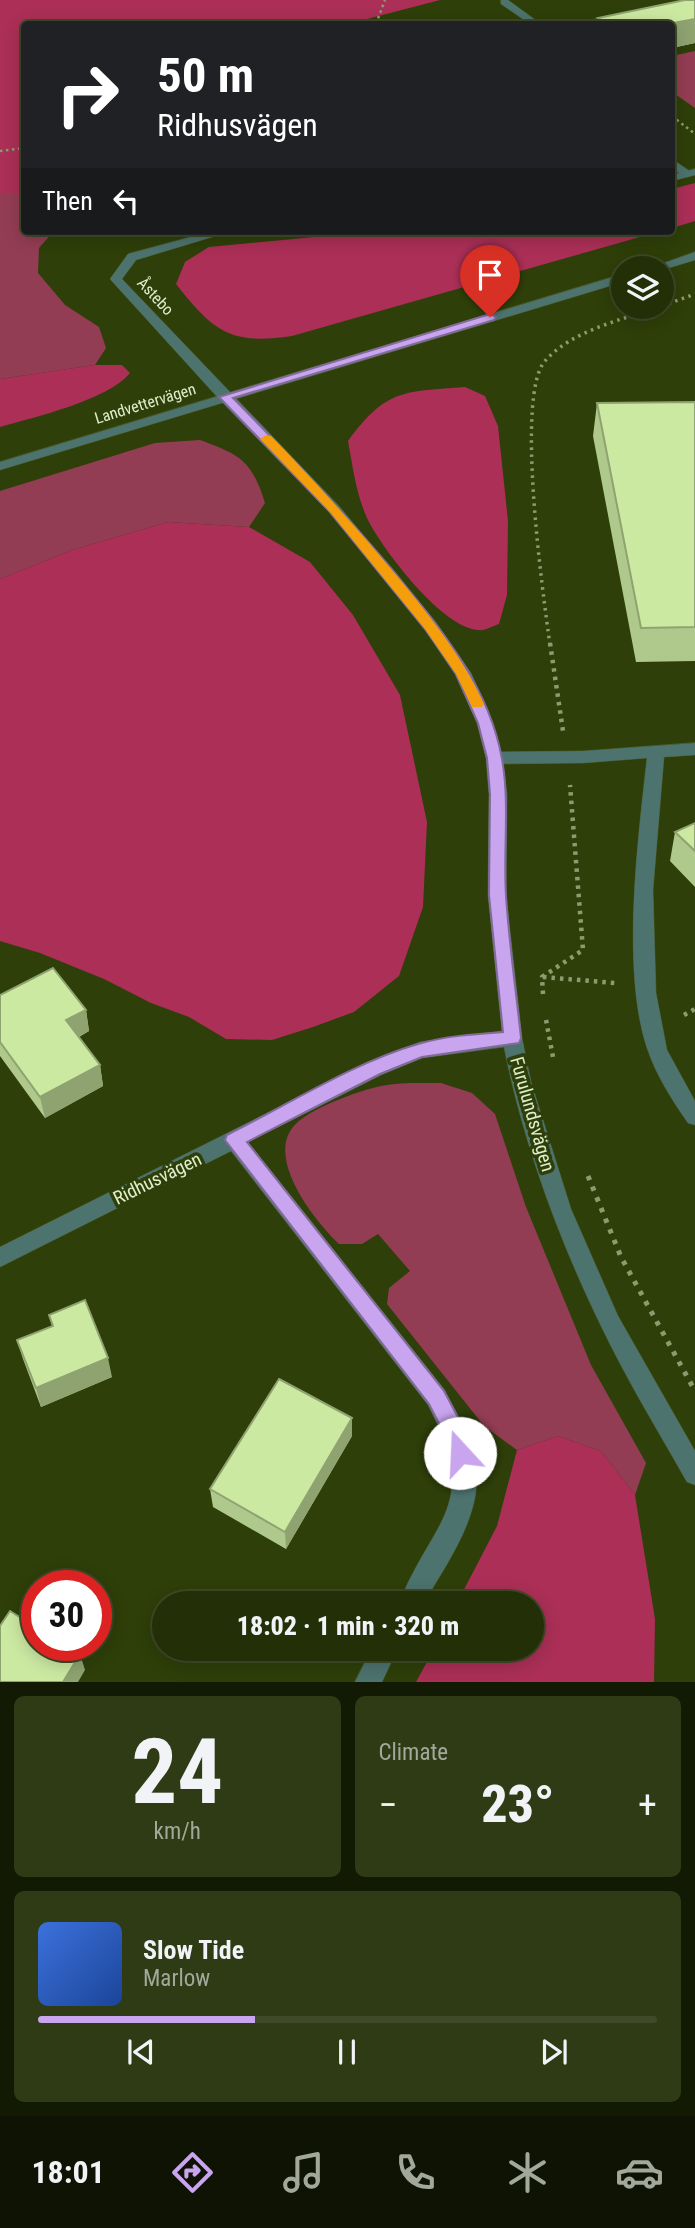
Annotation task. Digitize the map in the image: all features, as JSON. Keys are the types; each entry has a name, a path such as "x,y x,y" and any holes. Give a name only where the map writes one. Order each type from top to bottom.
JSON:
{"street":[{"path":"504,2 532,21"},
{"path":"595,21 639,15"},
{"path":"675,164 691,173"},
{"name":"Åstebo","path":"212,235 132,257 116,279 225,397"},
{"path":"674,262 695,256"},
{"name":"Landvettervägen","path":"0,466 611,282"},
{"name":"Furulundsvägen","path":"225,397 334,509 430,625 463,673 485,723 494,758 498,794 498,895 512,1038 521,1082 561,1209 610,1322 695,1474"},
{"path":"494,758 567,758 695,748"},
{"path":"656,753 645,869 651,1028 663,1064 695,1117"},
{"name":"Ridhusvägen","path":"0,1257 373,1069 420,1050 512,1038"},
{"path":"234,1140 436,1398 453,1430 465,1480 457,1516 417,1591"},
{"path":"368,1682 379,1661"}],"path":[{"path":"377,21 385,0"},
{"path":"675,118 695,134"},
{"path":"0,151 21,148"},
{"path":"674,301 695,294"},
{"path":"544,1005 542,977 583,950 567,758 538,544 531,462 537,371 550,356 570,342 628,319"},
{"path":"546,1019 554,1064"},
{"path":"585,1170 621,1257 695,1391"}],"shaded area":[{"path":"0,0 440,0 360,21 21,21 21,193 0,193"},
{"path":"695,51 695,108 675,94 675,55"},
{"path":"695,183 695,221 675,227 675,188"},
{"path":"0,193 21,193 21,235 50,235 39,248 38,273 65,305 99,327 106,348 95,365 0,379"},
{"path":"335,235 647,235 292,336 271,338 238,336 225,331 201,314 176,284 185,262 209,247"},
{"path":"95,365 122,365 130,373 120,383 88,399 51,413 0,427 0,379"},
{"path":"465,387 485,396 498,426 508,521 507,595 499,624 481,630 465,626 433,604 389,553 370,524 362,505 348,441 374,411 398,396 411,392"},
{"path":"200,440 235,455 250,469 265,503 249,527 168,522 72,550 0,579 0,491 155,443"},
{"path":"168,522 249,527 310,562 353,615 400,695 427,822 423,907 399,976 354,1012 272,1040 226,1039 189,1017 151,1003 104,979 40,953 0,941 0,579 72,550"},
{"path":"441,1083 472,1093 495,1114 526,1207 591,1365 646,1463 635,1495 601,1451 558,1436 517,1450 484,1426 387,1304 389,1288 410,1271 378,1234 362,1244 339,1244 318,1221 297,1190 286,1156 286,1141 300,1120 347,1096 371,1088 396,1084"},
{"path":"558,1436 601,1451 635,1495 655,1619 654,1682 416,1682 427,1661 544,1661 544,1591 463,1591 497,1526 517,1450"}],"building":[{"path":"695,0 695,19 675,23 602,21 598,18"},
{"path":"695,402 695,627 641,628 597,403"},
{"path":"695,823 695,851 675,832"},
{"path":"53,968 86,1010 66,1020 100,1065 40,1097 0,1042 0,995"},
{"path":"85,1300 108,1358 36,1388 17,1340 53,1326 49,1315"},
{"path":"279,1379 352,1418 285,1532 210,1489"},
{"path":"10,1611 21,1618 21,1661 76,1661 63,1682 0,1682 0,1626"}],"slow traffic":[{"path":"266,439 334,509 430,625 463,673 477,704"}],"route":[{"path":"460,1453 453,1430 436,1398 234,1140 373,1069 420,1050 512,1038 498,895 498,794 494,758 485,723 463,673 430,625 334,509 225,397 490,317"}]}
